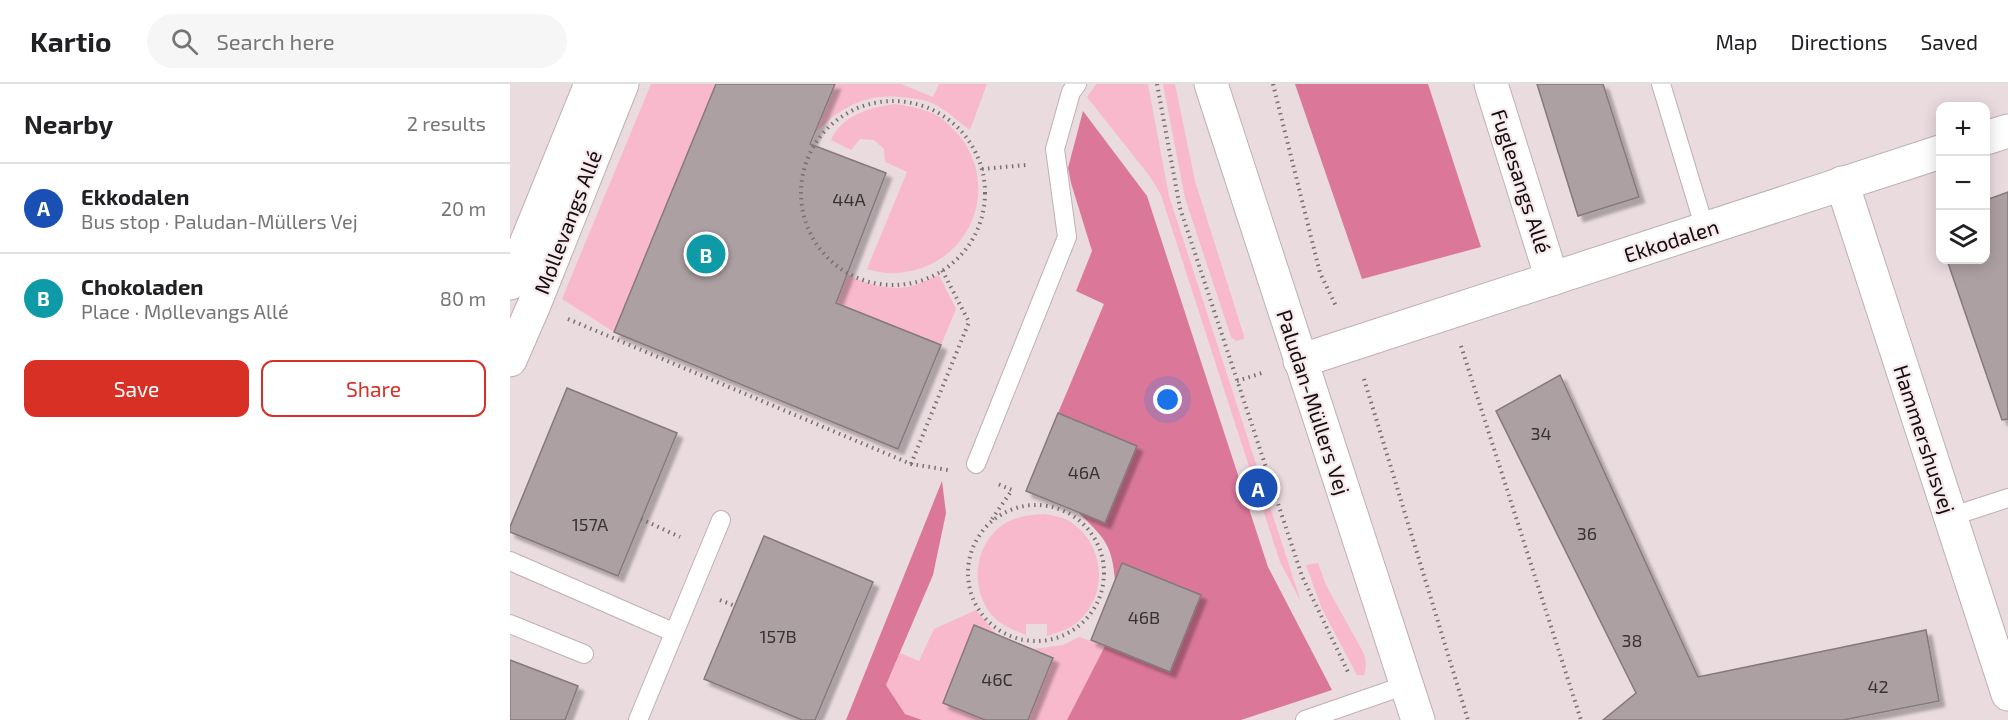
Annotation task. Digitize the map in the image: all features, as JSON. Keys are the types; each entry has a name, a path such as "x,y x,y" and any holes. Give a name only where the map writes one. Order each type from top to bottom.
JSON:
{"street":[{"name":"Møllevangs Allé","path":"510,283 591,84"},
{"name":"Møllevangs Allé","path":"510,360 622,84"},
{"name":"Paludan-Müllers Vej","path":"1211,84 1418,720"},
{"name":"Fuglesangs Allé","path":"1491,84 1552,279"},
{"path":"1990,137 2008,131"},
{"name":"Ekkodalen","path":"1300,361 1936,154"},
{"name":"Hammershusvej","path":"1842,183 2008,691"}],"lane":[{"path":"976,464 1067,237 1055,149 1071,92 1077,84"},
{"path":"1661,84 1705,229"},
{"path":"1950,517 2008,498"},
{"path":"638,720 721,520"},
{"path":"510,561 673,632"},
{"path":"510,624 584,654"},
{"path":"1305,720 1406,685"}],"path":[{"path":"1157,84 1183,219 1302,576 1361,700"},
{"path":"1273,84 1320,273 1353,343 1468,720"},
{"path":"892,100 922,105 949,119 969,141 982,169 985,200 978,230 961,255 942,270 908,284 877,284 849,274 824,256 808,230 800,201 803,171 815,142 835,120 862,105 892,100"},
{"path":"982,169 1057,162"},
{"path":"911,464 969,322 942,270"},
{"path":"534,305 911,464 952,470"},
{"path":"1450,311 1581,720"},
{"path":"1032,504 1055,506 1076,516 1092,532 1102,552 1105,574 1101,597 1090,616 1073,632 1052,640 1029,641 1007,635 989,622 975,604 968,582 969,560 976,539 991,521 1000,515 1010,509 1032,504"},
{"path":"641,519 708,550"}],"shaded area":[{"path":"651,84 716,84 614,332 562,299"},
{"path":"835,84 901,84 933,97 939,84 987,84 970,130 947,112 927,101 882,97 858,102 836,114 815,133"},
{"path":"1096,84 1148,84 1169,196 1301,602 1280,562 1161,195 1151,178 1087,97"},
{"path":"1163,84 1175,84 1195,181 1244,339 1236,341 1231,337 1185,198"},
{"path":"1295,84 1428,84 1481,247 1362,279"},
{"path":"894,104 917,108 933,114 952,128 964,142 974,164 978,186 976,208 968,228 956,246 939,260 918,269 891,273 867,269 907,172 885,162 884,149 874,140 860,139 851,150 831,140 842,124 857,114"},
{"path":"1083,111 1147,196 1268,567 1332,690 1241,720 1067,720 1105,646 1201,595 1123,563 1115,580 1109,549 1094,528 1078,512 1105,523 1136,446 1058,413 1104,304 1076,291 1092,251 1068,168"},
{"path":"823,260 853,277 884,287 908,287 939,275 956,309 941,345 758,271"},
{"path":"942,481 946,513 933,575 886,685 905,714 922,720 846,720"},
{"path":"1044,514 1063,518 1087,537 1098,564 1099,579 1090,608 1080,620 1065,630 1047,636 1047,624 1026,624 1026,635 1003,624 991,614 980,591 978,566 987,542 1004,524 1029,515"},
{"path":"1318,563 1326,585 1363,652 1366,664 1364,675 1357,675 1322,609 1306,565"},
{"path":"976,610 997,635 974,626 943,702 985,720 922,720 905,714 886,685 900,653 919,661 934,629"},
{"path":"1079,637 1105,646 1067,720 1028,720 1053,658 1033,649 1063,645"}],"building":[{"path":"716,84 835,84 810,144 886,173 836,303 941,345 898,449 614,332"},
{"path":"1537,84 1603,84 1639,197 1578,216"},
{"path":"2008,192 2008,419 2002,420 1948,264 1990,264 1990,199"},
{"path":"1560,375 1698,677 1926,630 1939,701 1843,720 1603,720 1636,693 1496,411"},
{"path":"567,388 677,433 618,576 510,532 510,527"},
{"path":"1058,413 1137,446 1105,523 1026,491"},
{"path":"764,536 873,582 815,720 802,720 704,679"},
{"path":"1122,563 1201,595 1170,672 1091,640"},
{"path":"974,625 1053,658 1028,720 985,720 943,703"},
{"path":"510,660 578,686 565,720 510,720"}],"place":[{"name":"Chokoladen","path":"706,254"},
{"name":"Ekkodalen","path":"1258,488"}]}
